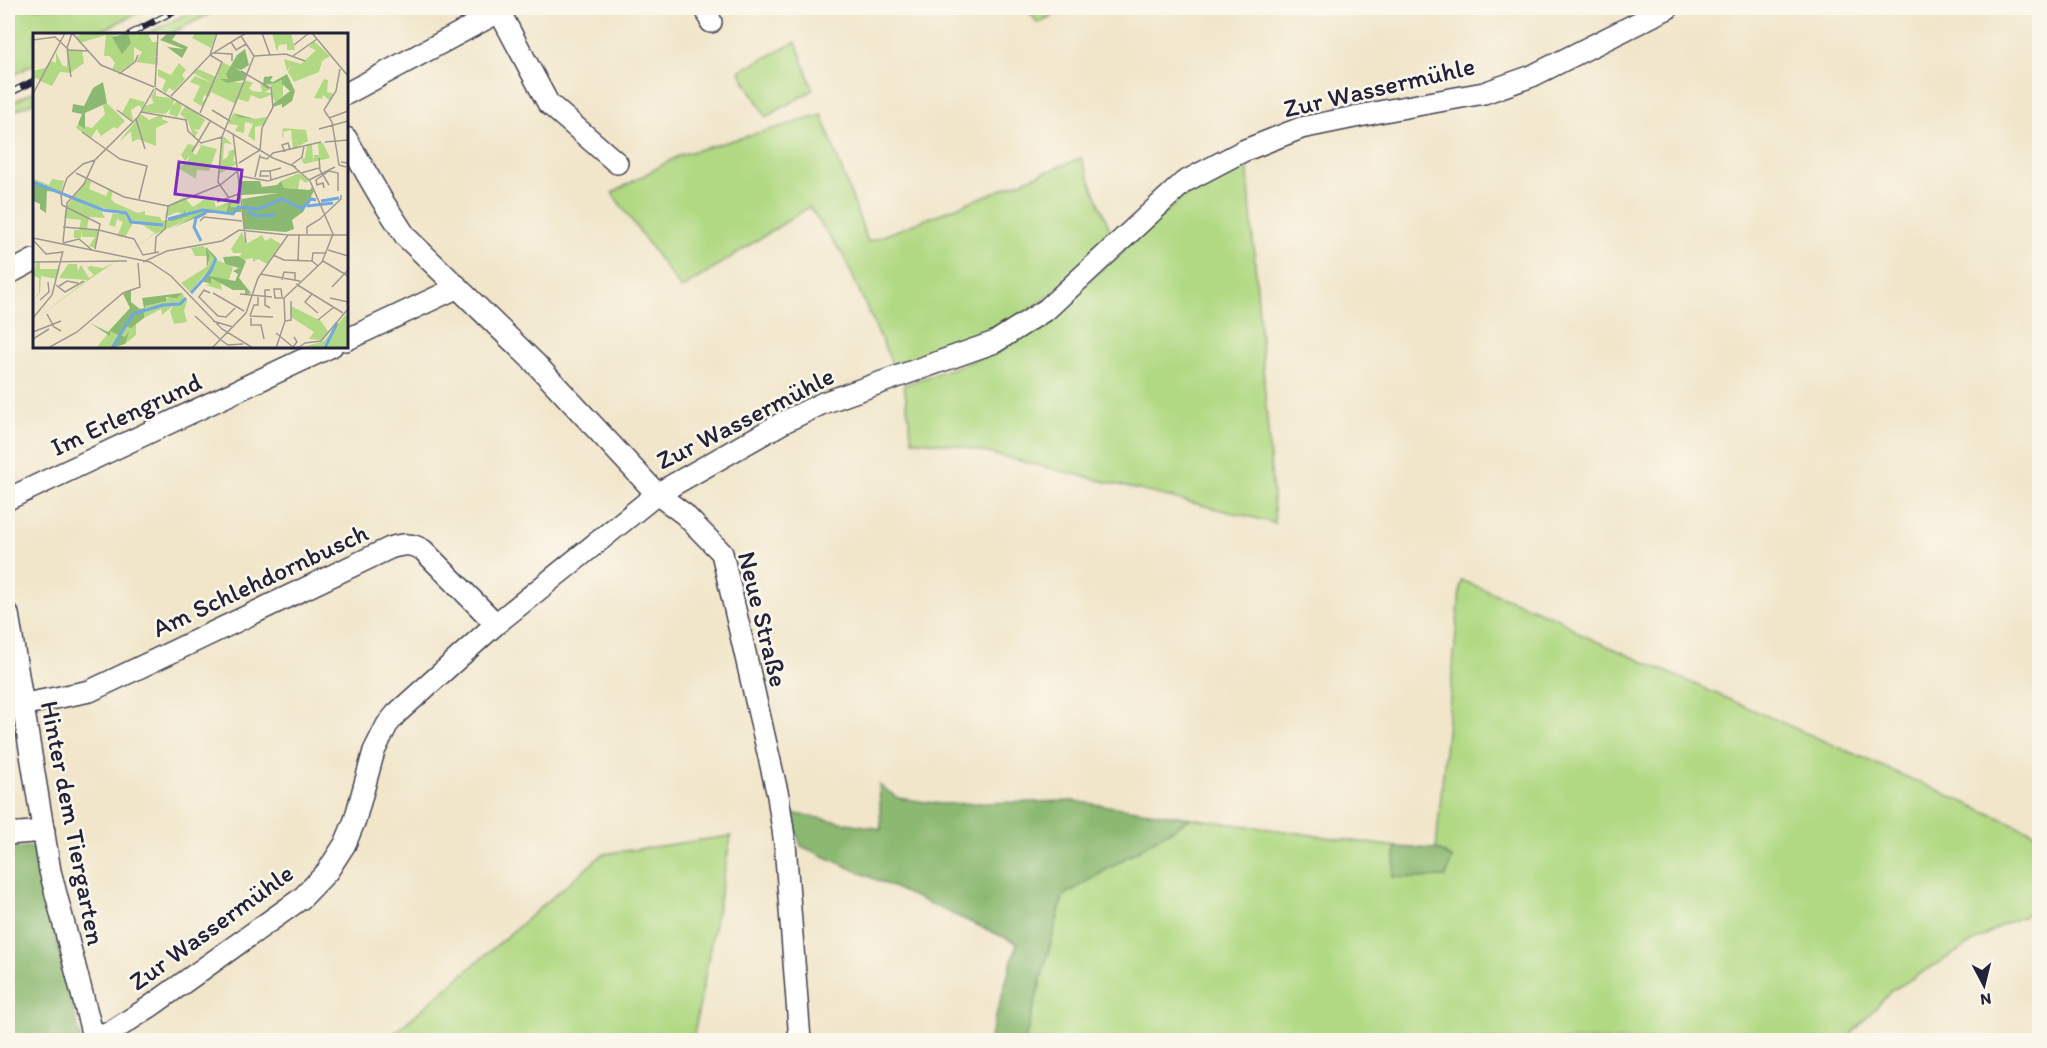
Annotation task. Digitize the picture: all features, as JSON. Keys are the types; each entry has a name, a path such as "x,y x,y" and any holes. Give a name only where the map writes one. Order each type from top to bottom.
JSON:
{"street":[{"name":"Zur Wassermühle","path":"94,1038 111,1032 151,1006 302,898 327,872 345,844 355,820 374,751 387,725 403,706 496,624 657,494 784,422 823,403 995,342 1047,309 1184,182 1243,151 1301,128 1484,93 1532,76 1668,8"},
{"path":"348,93 502,9 548,103 617,163"},
{"name":"Neue Straße","path":"348,142 381,200 406,237 535,363 657,494 684,513 722,553 778,796 785,844 800,1041"},
{"path":"8,274 33,261"},
{"path":"348,338 450,291 456,285"},
{"name":"Im Erlengrund","path":"8,499 328,348"},
{"name":"Am Schlehdornbusch","path":"21,705 90,691 390,548 404,544 416,545 423,550 496,624"},
{"name":"Hinter dem Tiergarten","path":"8,614 21,705 50,871 94,1038"},
{"path":"8,834 44,831"}],"green space":[{"path":"8,8 148,8 96,33 33,33 33,65 8,78"},
{"path":"197,8 221,8 172,33 149,33"},
{"path":"1026,8 1066,8 1038,23"},
{"path":"796,42 813,90 766,117 739,71"},
{"path":"33,92 33,102 8,114 8,105"},
{"path":"822,115 868,242 1081,158 1113,237 1043,301 994,334 895,370 843,255 809,207 681,289 612,193 680,155"},
{"path":"1247,160 1275,523 955,445 912,440 904,385 996,353 1036,328 1189,191"},
{"path":"1461,580 1561,620 1580,634 2039,835 2039,902 2024,916 2002,925 1891,991 1846,1040 1025,1040 1063,896 1191,818 1396,847 1393,877 1452,858 1436,849"},
{"path":"879,785 898,798 941,804 1073,801 1191,818 1063,896 1025,1040 989,1040 1017,943 801,846 790,813 881,829"},
{"path":"731,836 693,1040 386,1040 603,854"},
{"path":"34,847 81,1040 8,1040 8,848"},
{"path":"1396,847 1436,849 1452,858 1446,877 1393,877"}],"railway":[{"path":"132,33 180,8"},
{"path":"8,94 33,82"}]}
